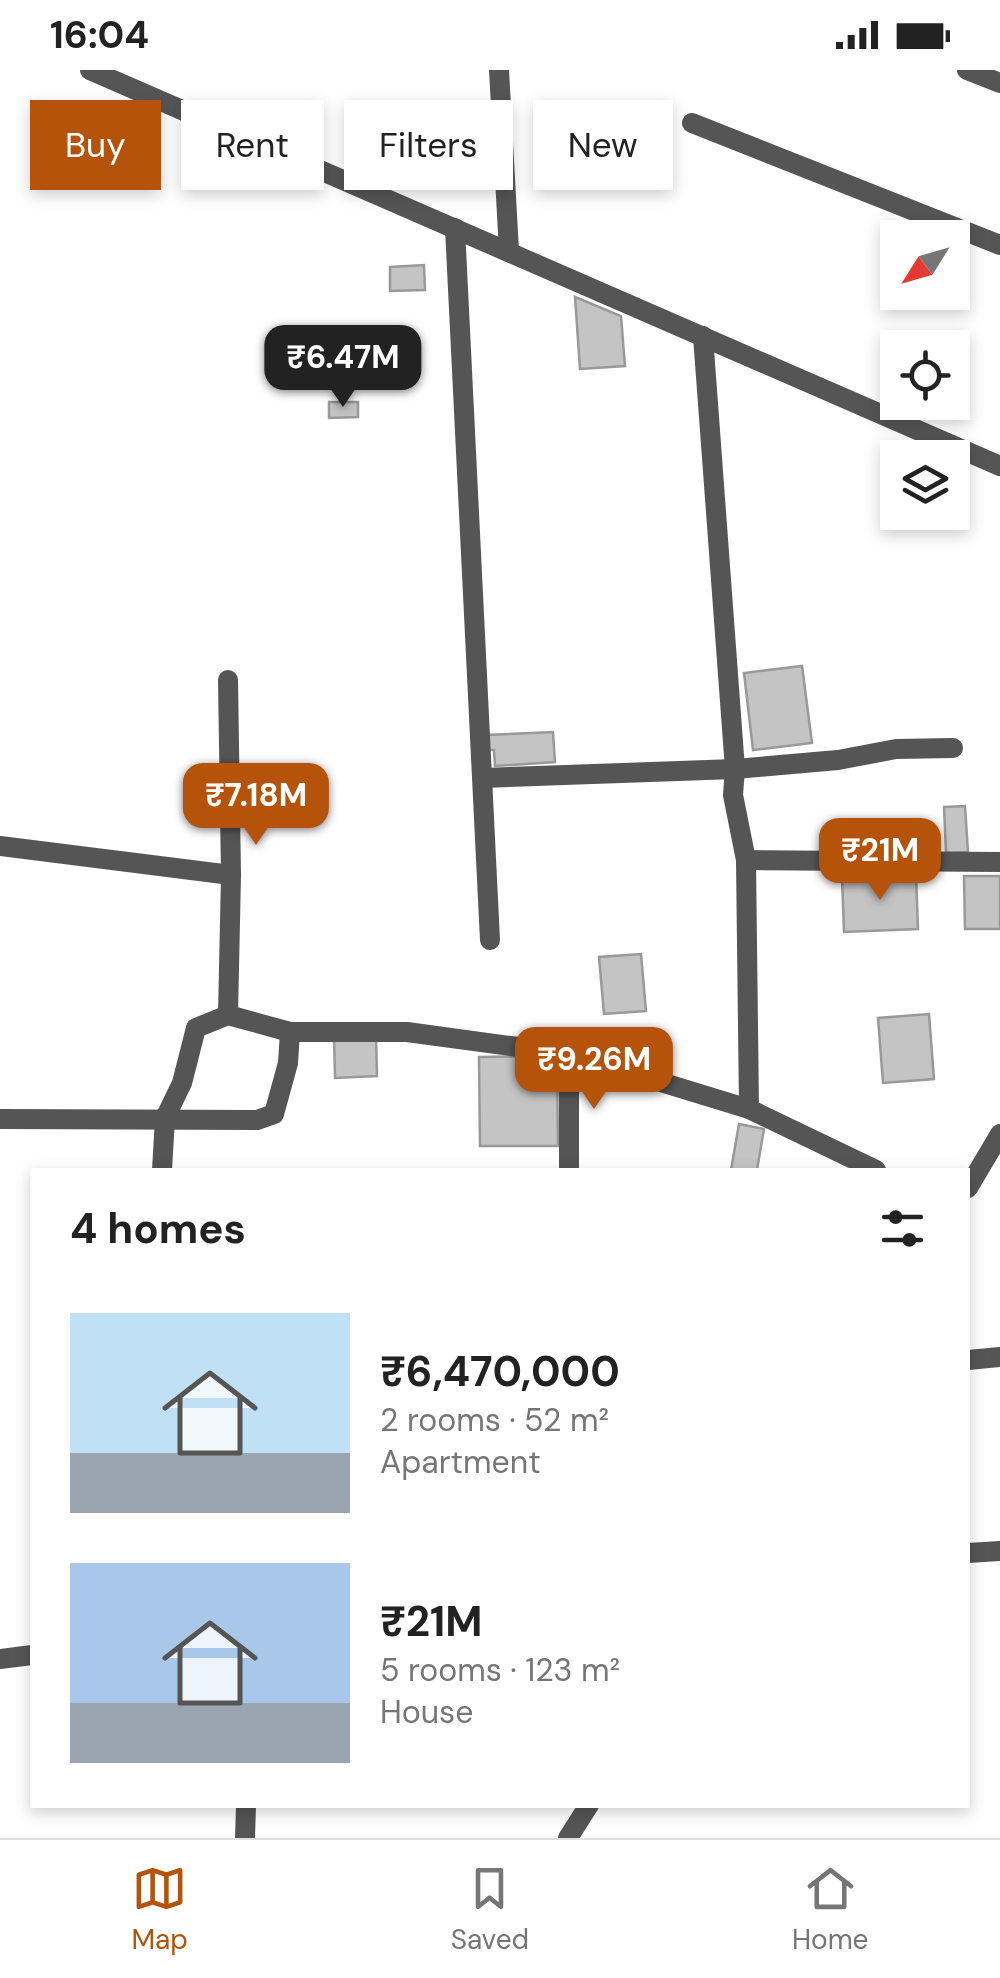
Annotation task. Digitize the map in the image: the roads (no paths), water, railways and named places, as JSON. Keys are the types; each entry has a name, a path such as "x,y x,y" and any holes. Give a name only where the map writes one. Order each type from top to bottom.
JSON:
{"street":[{"path":"90,70 1000,466"},
{"path":"499,70 509,251"},
{"path":"967,70 1000,83"},
{"path":"692,123 1000,246"},
{"path":"455,228 490,940"},
{"path":"703,336 735,769 733,795 746,860 749,1109"},
{"path":"228,680 228,1016"},
{"path":"483,778 735,769 838,760 896,749 953,748"},
{"path":"0,846 231,874"},
{"path":"746,860 1000,862"},
{"path":"162,1168 164,1118 182,1083 196,1028 228,1016 290,1032 408,1032 569,1054 749,1109 872,1168"},
{"path":"0,1119 257,1120 274,1114 288,1064 290,1032"},
{"path":"569,1054 569,1168"},
{"path":"970,1185 1000,1134"},
{"path":"970,1360 1000,1358"},
{"path":"970,1553 1000,1551"},
{"path":"0,1660 30,1656"},
{"path":"245,1838 246,1808"},
{"path":"568,1838 587,1808"}]}
